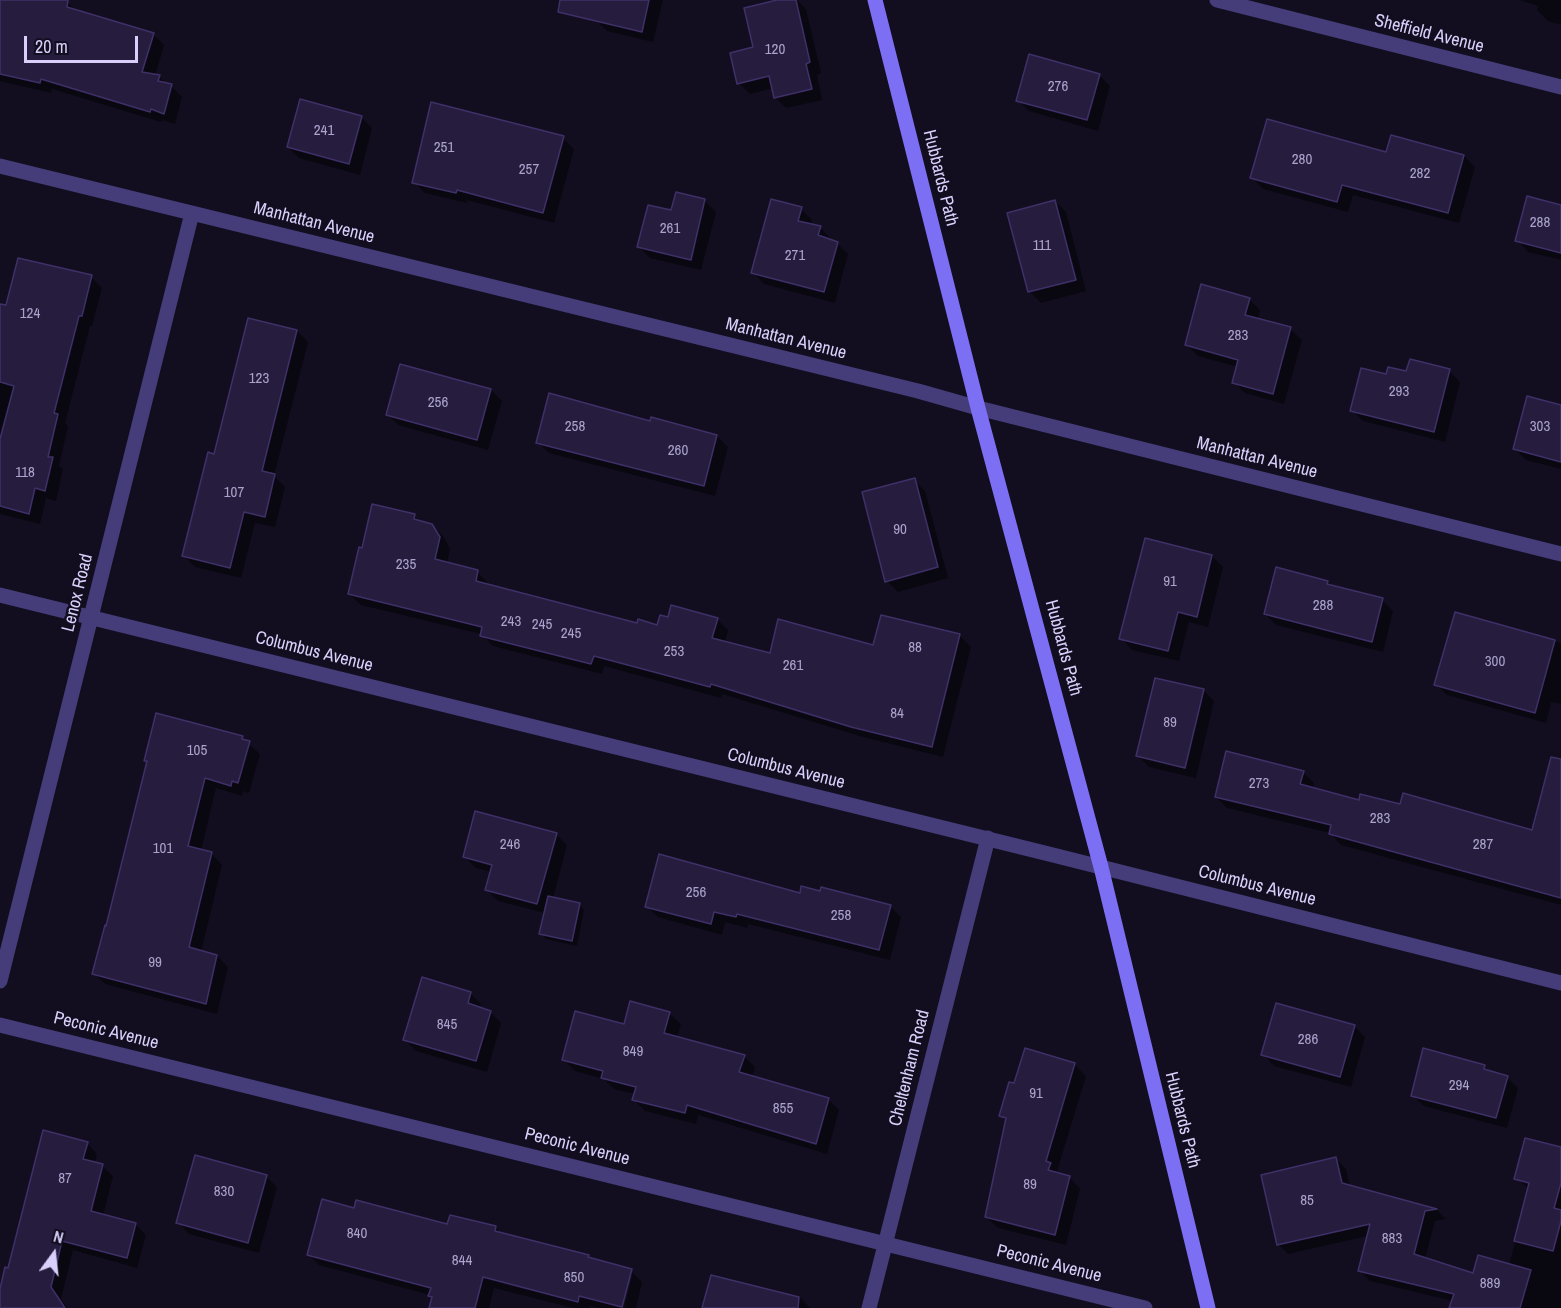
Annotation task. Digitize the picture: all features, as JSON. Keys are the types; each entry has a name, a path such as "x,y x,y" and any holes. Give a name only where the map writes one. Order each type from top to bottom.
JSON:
{"street":[{"name":"Hubbards Path","path":"875,0 978,408 1101,867 1208,1308"},
{"name":"Sheffield Avenue","path":"1217,0 1561,87"},
{"name":"Manhattan Avenue","path":"0,166 918,392 1561,554"},
{"name":"Lenox Road","path":"0,981 192,213"},
{"name":"Columbus Avenue","path":"0,595 988,838 1561,983"},
{"name":"Cheltenham Road","path":"869,1308 988,838"},
{"name":"Peconic Avenue","path":"0,1025 1145,1308"}],"building":[{"path":"0,0 68,0 67,7 154,33 142,72 160,75 158,81 172,84 164,114 151,109 150,112 41,79 40,83 0,74"},
{"path":"560,0 649,0 642,32 558,12"},
{"path":"777,0 796,0 810,62 806,64 812,89 774,98 769,76 737,84 730,53 753,47 744,8"},
{"path":"1029,54 1100,74 1087,120 1016,101"},
{"path":"300,99 362,116 349,164 287,147"},
{"path":"431,102 564,136 543,213 457,190 456,193 412,183"},
{"path":"1267,119 1386,152 1391,135 1464,155 1448,213 1342,185 1337,202 1250,178"},
{"path":"676,192 705,199 691,260 637,247 648,205 671,210"},
{"path":"1527,196 1561,205 1561,253 1515,241"},
{"path":"771,199 802,207 798,221 821,226 818,235 838,242 824,292 751,273"},
{"path":"1055,200 1076,280 1028,292 1007,213"},
{"path":"18,258 92,275 54,413 58,414 48,457 53,457 45,491 35,488 29,514 0,506 0,439 14,386 0,382 0,304 6,305"},
{"path":"1201,284 1250,298 1245,315 1291,327 1273,394 1232,383 1238,360 1185,345"},
{"path":"248,318 297,330 262,471 275,474 265,517 244,512 230,568 182,556 208,452 214,454"},
{"path":"1410,359 1450,369 1434,432 1350,411 1361,368 1386,374 1388,367 1406,371"},
{"path":"400,364 491,389 477,440 386,415"},
{"path":"549,393 650,421 651,417 717,435 704,486 536,443"},
{"path":"1527,396 1561,405 1561,462 1513,449"},
{"path":"915,478 938,567 885,582 862,492"},
{"path":"372,504 415,514 414,519 432,524 440,537 435,559 478,570 476,581 637,623 638,619 657,625 660,615 668,617 671,605 718,618 712,638 770,653 778,619 873,645 881,615 960,634 932,747 851,727 711,684 710,687 594,656 591,664 480,636 482,627 348,594"},
{"path":"1145,538 1212,555 1197,617 1178,612 1168,651 1119,639"},
{"path":"1276,567 1328,581 1327,584 1383,598 1372,642 1264,614"},
{"path":"1455,612 1555,640 1535,713 1434,685"},
{"path":"1155,678 1204,689 1185,768 1136,756"},
{"path":"156,713 243,736 242,739 250,741 238,783 232,781 231,786 205,778 188,846 212,852 189,947 217,955 206,1004 92,974 147,761 144,761"},
{"path":"1226,751 1304,771 1300,784 1359,800 1360,794 1400,804 1403,793 1532,830 1551,757 1561,759 1561,898 1329,834 1331,825 1215,797"},
{"path":"475,811 557,833 537,904 485,890 492,865 463,857"},
{"path":"659,854 800,893 801,886 820,891 821,887 891,905 879,950 737,914 736,917 714,912 711,924 645,907"},
{"path":"548,896 580,903 572,941 539,934"},
{"path":"422,977 471,992 468,1003 491,1011 476,1061 403,1040"},
{"path":"630,1001 670,1012 664,1033 745,1055 739,1072 829,1098 816,1144 687,1105 685,1113 632,1100 636,1087 601,1078 603,1071 562,1060 575,1011 624,1024"},
{"path":"1276,1003 1355,1025 1340,1077 1261,1055"},
{"path":"1025,1048 1075,1063 1046,1161 1051,1163 1048,1170 1070,1176 1055,1235 985,1217 1006,1118 999,1116 1009,1082 1014,1083"},
{"path":"1423,1048 1485,1065 1484,1069 1508,1076 1496,1118 1411,1096"},
{"path":"43,1130 88,1142 83,1159 103,1164 91,1211 136,1223 127,1258 62,1241 51,1287 65,1308 0,1308 0,1289 5,1267 8,1268"},
{"path":"1525,1138 1561,1147 1561,1183 1554,1208 1561,1210 1561,1221 1553,1251 1514,1241 1529,1183 1514,1179"},
{"path":"195,1155 267,1175 248,1243 176,1223"},
{"path":"1336,1157 1342,1183 1437,1209 1425,1211 1414,1254 1473,1273 1478,1255 1531,1270 1520,1308 1449,1308 1454,1294 1358,1271 1370,1224 1277,1245 1261,1175"},
{"path":"322,1199 354,1208 356,1200 447,1224 450,1215 496,1226 495,1231 589,1255 588,1257 632,1269 622,1307 579,1296 578,1302 483,1277 475,1308 429,1308 432,1297 428,1296 431,1288 307,1255"},
{"path":"711,1275 799,1297 798,1308 702,1308"}]}
